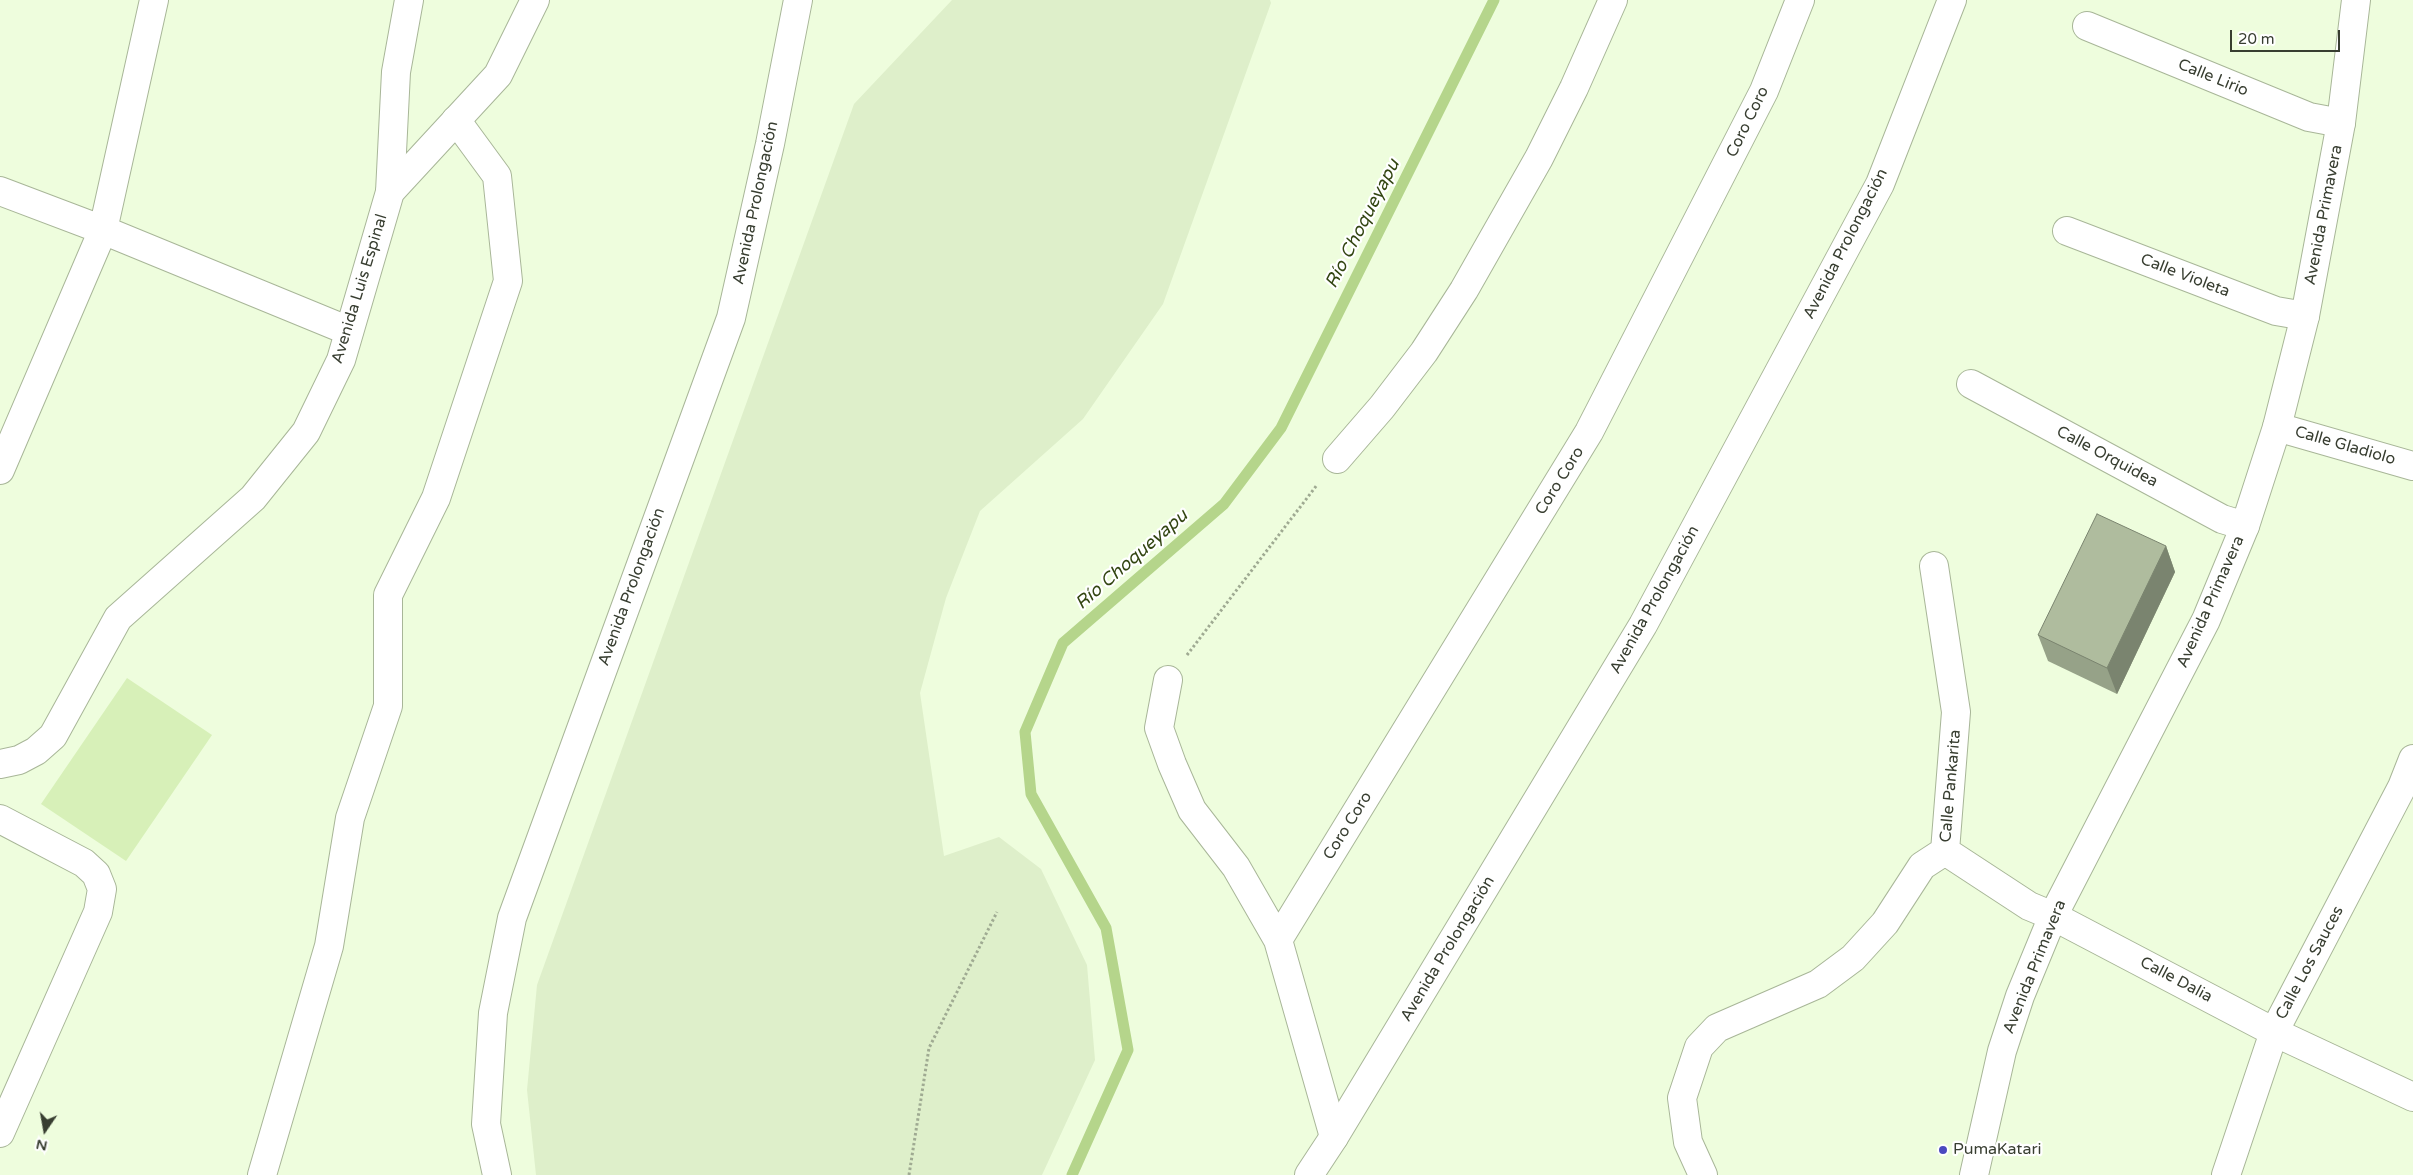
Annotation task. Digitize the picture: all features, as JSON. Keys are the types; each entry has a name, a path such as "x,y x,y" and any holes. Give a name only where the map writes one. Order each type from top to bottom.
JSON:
{"street":[{"path":"0,470 103,230 154,0"},
{"path":"390,192 396,72 409,0"},
{"name":"Avenida Luis Espinal","path":"0,764 19,760 36,751 53,736 118,618 253,498 306,432 341,360 390,192 498,75 535,0"},
{"name":"Avenida Prolongación","path":"497,1175 486,1124 493,1013 512,918 731,318 770,144 798,0"},
{"path":"1337,459 1382,407 1424,352 1464,290 1540,158 1574,88 1613,0"},
{"name":"Coro Coro","path":"1278,940 1590,432 1764,91 1800,0"},
{"name":"Avenida Prolongación","path":"1309,1175 1334,1137 1643,625 1880,184 1952,0"},
{"name":"Avenida Primavera","path":"1974,1175 2002,1051 2020,996 2053,916 2206,620 2245,526 2277,427 2305,316 2341,123 2356,0"},
{"name":"Calle Lirio","path":"2087,26 2309,118 2341,123"},
{"path":"262,1175 329,946 350,818 388,706 388,595 436,498 508,281 497,176 456,120"},
{"path":"0,191 103,230 349,331"},
{"name":"Calle Violeta","path":"2067,231 2276,311 2305,316"},
{"name":"Calle Orquidea","path":"1971,384 2222,519 2245,526"},
{"name":"Calle Gladiolo","path":"2277,427 2413,466"},
{"name":"Calle Pankarita","path":"1703,1175 1688,1142 1682,1098 1699,1047 1716,1028 1818,984 1853,958 1885,923 1922,866 1945,851 1956,712 1934,566"},
{"path":"1168,680 1159,728 1172,764 1192,810 1236,867 1278,940 1334,1137"},
{"name":"Calle Los Sauces","path":"2226,1175 2274,1032 2402,787 2413,758"},
{"path":"0,818 84,863 96,874 102,889 98,912 0,1134"},
{"name":"Calle Dalia","path":"1945,851 2029,906 2053,916 2274,1032 2413,1097"}],"path":[{"path":"1168,680 1337,459"},
{"path":"909,1175 929,1048 997,912"}],"shaded area":[{"path":"952,0 1270,0 1271,3 1163,304 1083,419 980,511 946,598 920,693 944,856 999,837 1041,869 1087,965 1095,1060 1042,1175 536,1175 527,1090 537,985 854,104"},
{"path":"127,678 212,735 126,861 41,804"}],"building":[{"path":"2097,514 2166,546 2107,668 2038,635"}],"waterway":[{"name":"Río Choqueyapu","path":"1072,1175 1128,1050 1106,928 1031,794 1025,732 1063,643 1224,504 1281,428 1494,0"}],"place":[{"name":"PumaKatari","path":"1943,1150"}]}
